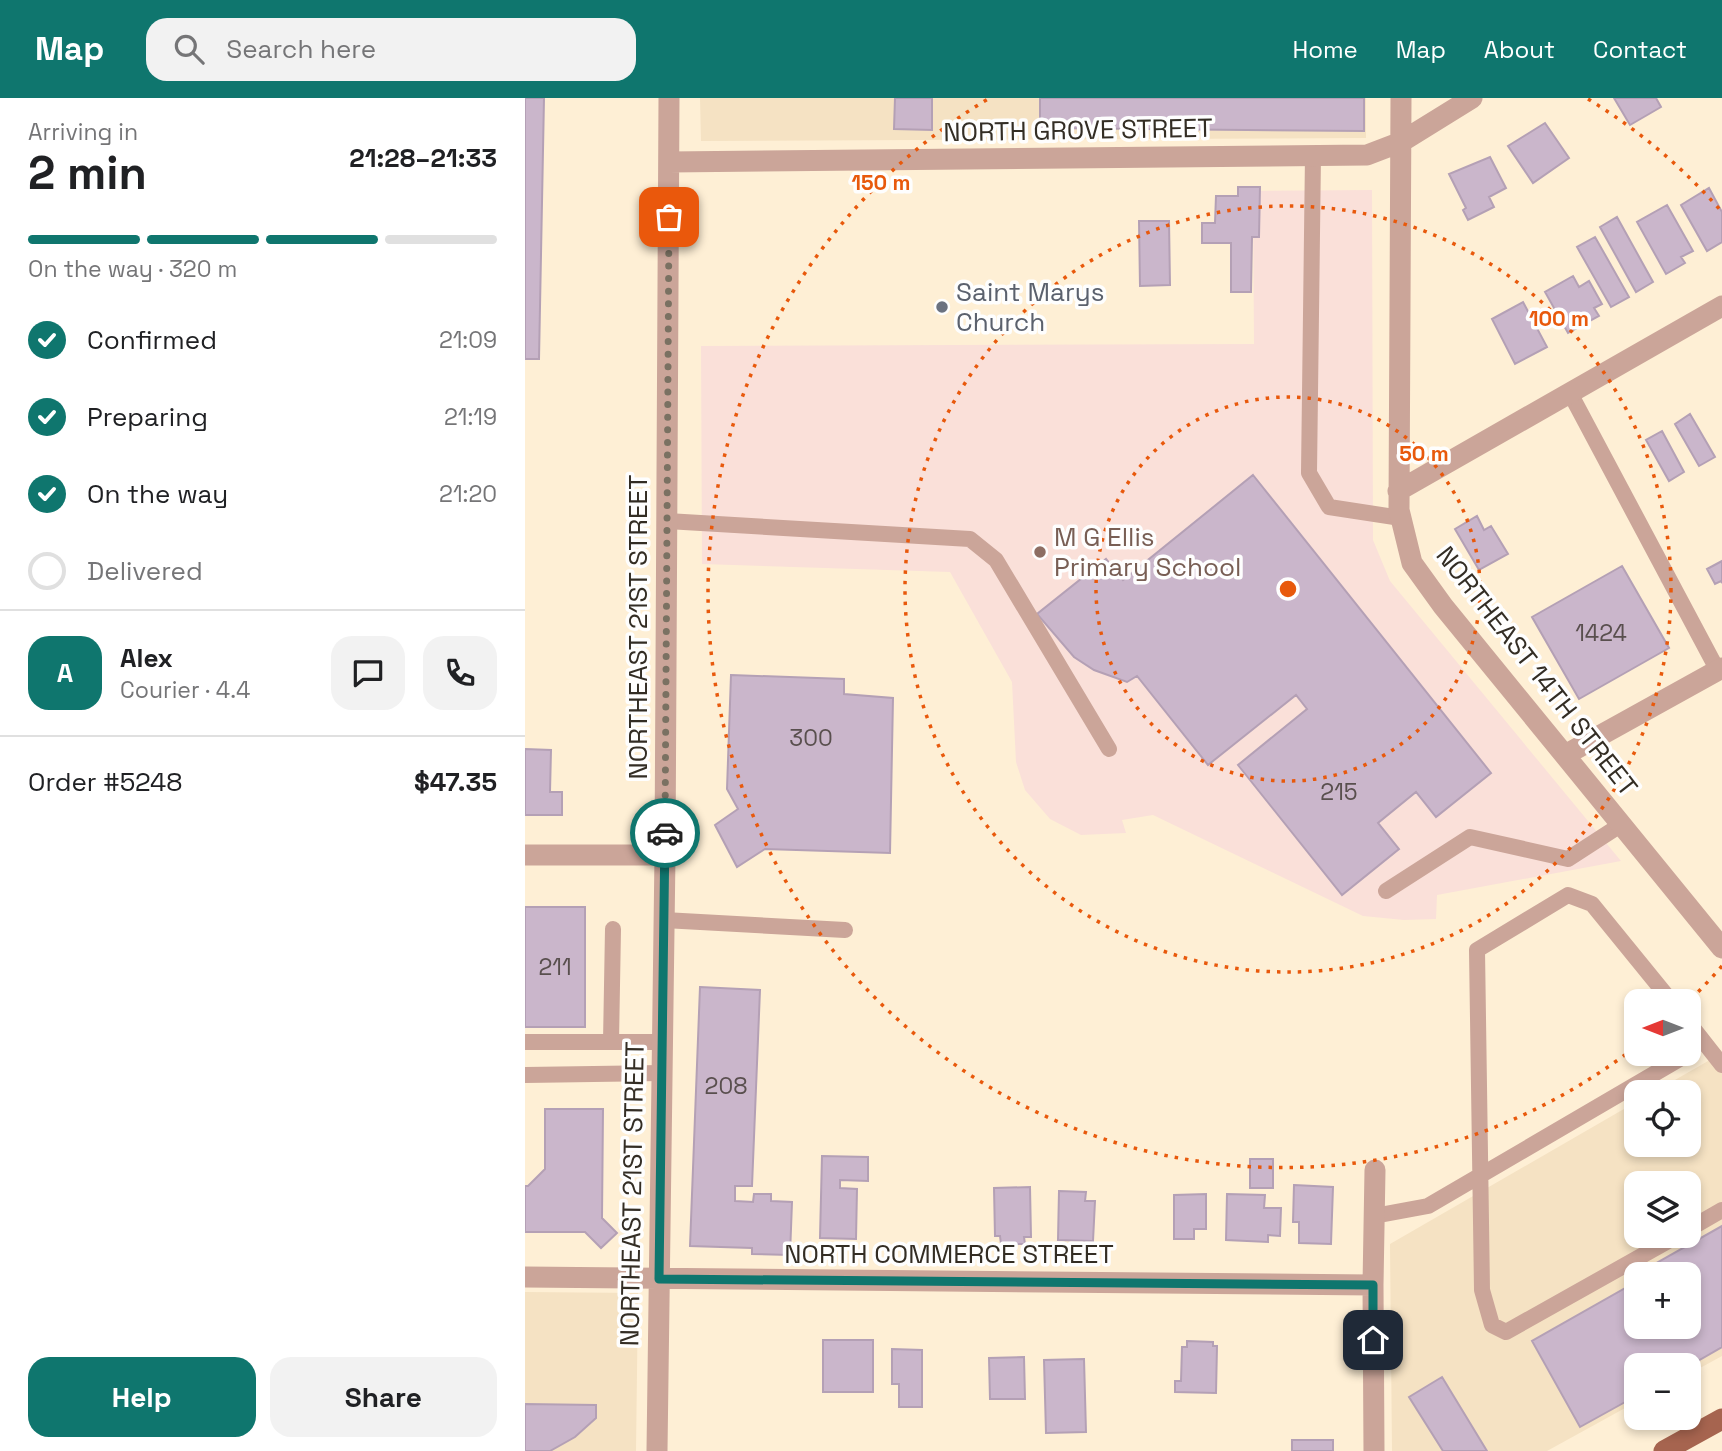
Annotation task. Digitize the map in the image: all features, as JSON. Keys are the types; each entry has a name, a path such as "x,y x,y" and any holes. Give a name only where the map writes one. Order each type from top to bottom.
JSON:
{"main road":[{"path":"1664,1451 1721,1423"}],"street":[{"name":"NORTHEAST 21ST STREET","path":"657,1451 665,855 669,98"},
{"name":"NORTHEAST 14TH STREET","path":"1401,98 1398,491 1401,518 1412,563 1443,606 1722,948"},
{"name":"NORTH GROVE STREET","path":"669,162 1367,155 1401,142 1472,98"},
{"path":"1398,491 1722,306"},
{"path":"1565,755 1720,670"},
{"path":"525,855 665,855"},
{"path":"1374,1451 1375,1170"},
{"name":"NORTH COMMERCE STREET","path":"525,1277 1373,1285"}],"lane":[{"path":"1313,155 1309,473 1329,507 1401,518"},
{"path":"1570,393 1720,670"},
{"path":"667,521 970,539 996,560 1109,749"},
{"path":"1386,891 1470,837 1568,859 1622,824"},
{"path":"1656,1248 1506,1332 1492,1325 1482,1290 1478,950 1569,895 1592,904 1661,989"},
{"path":"664,920 845,930"},
{"path":"611,1042 613,929"},
{"path":"1701,1037 1722,1065"},
{"path":"525,1042 663,1042"},
{"path":"1701,1046 1706,1043"},
{"path":"1374,1216 1428,1206 1667,1066"},
{"path":"525,1076 662,1073"},
{"path":"1701,1222 1722,1210"}],"shaded area":[{"path":"700,98 1366,98 1366,138 701,141"},
{"name":"M G Ellis Primary School","path":"1372,190 1373,540 1390,581 1621,861 1437,895 1436,919 1404,920 1363,916 1153,815 1122,820 1126,833 1081,835 1050,819 1025,790 1016,762 1012,682 950,572 702,564 701,346 1254,344 1253,191"},
{"path":"1722,1053 1722,1356 1701,1367 1701,1353 1624,1353 1624,1409 1547,1451 1392,1451 1390,1244 1624,1109 1624,1157 1701,1157 1701,1080 1675,1080"},
{"path":"525,1292 638,1293 636,1451 525,1451"}],"building":[{"path":"525,98 544,98 539,359 525,359"},
{"path":"895,98 932,98 932,130 894,129"},
{"path":"1040,98 1364,98 1364,131 1040,128"},
{"path":"1614,98 1656,98 1661,107 1630,125"},
{"path":"1545,123 1569,158 1533,183 1508,146"},
{"path":"1490,157 1506,188 1489,197 1494,207 1468,220 1463,210 1466,208 1449,174"},
{"path":"1238,187 1260,187 1259,237 1252,237 1251,292 1231,292 1231,243 1202,243 1202,223 1215,223 1216,196 1238,196"},
{"path":"1709,188 1722,212 1722,242 1707,251 1681,205"},
{"path":"1667,205 1693,251 1681,257 1685,263 1666,274 1637,222"},
{"path":"1617,217 1653,282 1636,292 1600,227"},
{"path":"1139,221 1169,221 1170,285 1140,286"},
{"path":"1595,237 1629,297 1611,307 1577,247"},
{"path":"1573,276 1579,287 1589,281 1602,304 1594,308 1599,316 1568,333 1545,292"},
{"path":"1523,302 1547,347 1515,364 1492,319"},
{"path":"1690,414 1715,457 1699,466 1675,424"},
{"path":"1662,431 1684,472 1669,481 1646,440"},
{"path":"1253,475 1491,773 1436,817 1416,792 1378,823 1399,849 1342,895 1238,765 1307,709 1296,695 1208,765 1137,676 1127,682 1094,670 1074,657 1037,614 1106,559 1123,580"},
{"path":"1477,516 1484,530 1491,526 1508,554 1479,570 1455,529"},
{"path":"1722,561 1722,583 1721,581 1715,584 1707,569"},
{"path":"1622,566 1669,648 1579,699 1532,617"},
{"path":"731,675 844,679 844,694 893,698 890,853 765,849 737,867 715,825 738,809 727,789"},
{"path":"525,749 551,750 550,792 562,792 562,815 525,815"},
{"path":"525,907 585,907 585,1027 525,1027"},
{"path":"700,987 760,990 752,1186 735,1186 735,1201 753,1202 754,1194 771,1194 771,1201 792,1202 790,1255 752,1254 752,1248 690,1246"},
{"path":"545,1109 603,1109 602,1218 617,1233 601,1248 585,1232 525,1232 525,1186 545,1169"},
{"path":"822,1156 868,1157 868,1181 840,1180 840,1188 857,1189 856,1239 820,1238"},
{"path":"1250,1159 1273,1159 1273,1188 1250,1188"},
{"path":"1294,1185 1333,1187 1331,1244 1299,1243 1299,1222 1293,1222"},
{"path":"1030,1187 1031,1237 1024,1237 1025,1244 1001,1244 1000,1236 995,1236 994,1188"},
{"path":"1059,1191 1086,1192 1085,1201 1095,1201 1093,1241 1058,1240"},
{"path":"1206,1194 1206,1229 1194,1229 1194,1239 1174,1239 1174,1195"},
{"path":"1227,1194 1265,1195 1264,1208 1281,1208 1280,1236 1268,1235 1268,1242 1226,1240"},
{"path":"1722,1226 1722,1347 1701,1359 1701,1353 1624,1353 1624,1403 1580,1427 1532,1341 1624,1289 1624,1339 1701,1339 1701,1262 1658,1262 1683,1248 1701,1248 1701,1238"},
{"path":"823,1340 873,1340 873,1392 823,1392"},
{"path":"1187,1341 1213,1342 1213,1346 1217,1346 1216,1393 1175,1392 1175,1381 1181,1381 1182,1347 1187,1347"},
{"path":"892,1349 922,1350 922,1407 899,1407 899,1384 892,1384"},
{"path":"1024,1357 1025,1399 990,1399 989,1358"},
{"path":"1084,1359 1086,1432 1046,1433 1044,1360"},
{"path":"1442,1377 1487,1451 1443,1451 1409,1397"},
{"path":"525,1404 596,1405 596,1418 575,1437 550,1451 525,1451"},
{"path":"1292,1440 1333,1440 1333,1451 1292,1451"}],"way so far":[{"path":"665,833 669,217"}],"place":[{"name":"Saint Marys Church","path":"942,307"},
{"name":"M G Ellis Primary School","path":"1040,552"}],"route":[{"path":"665,833 659,1279 1373,1285 1373,1340"}]}
